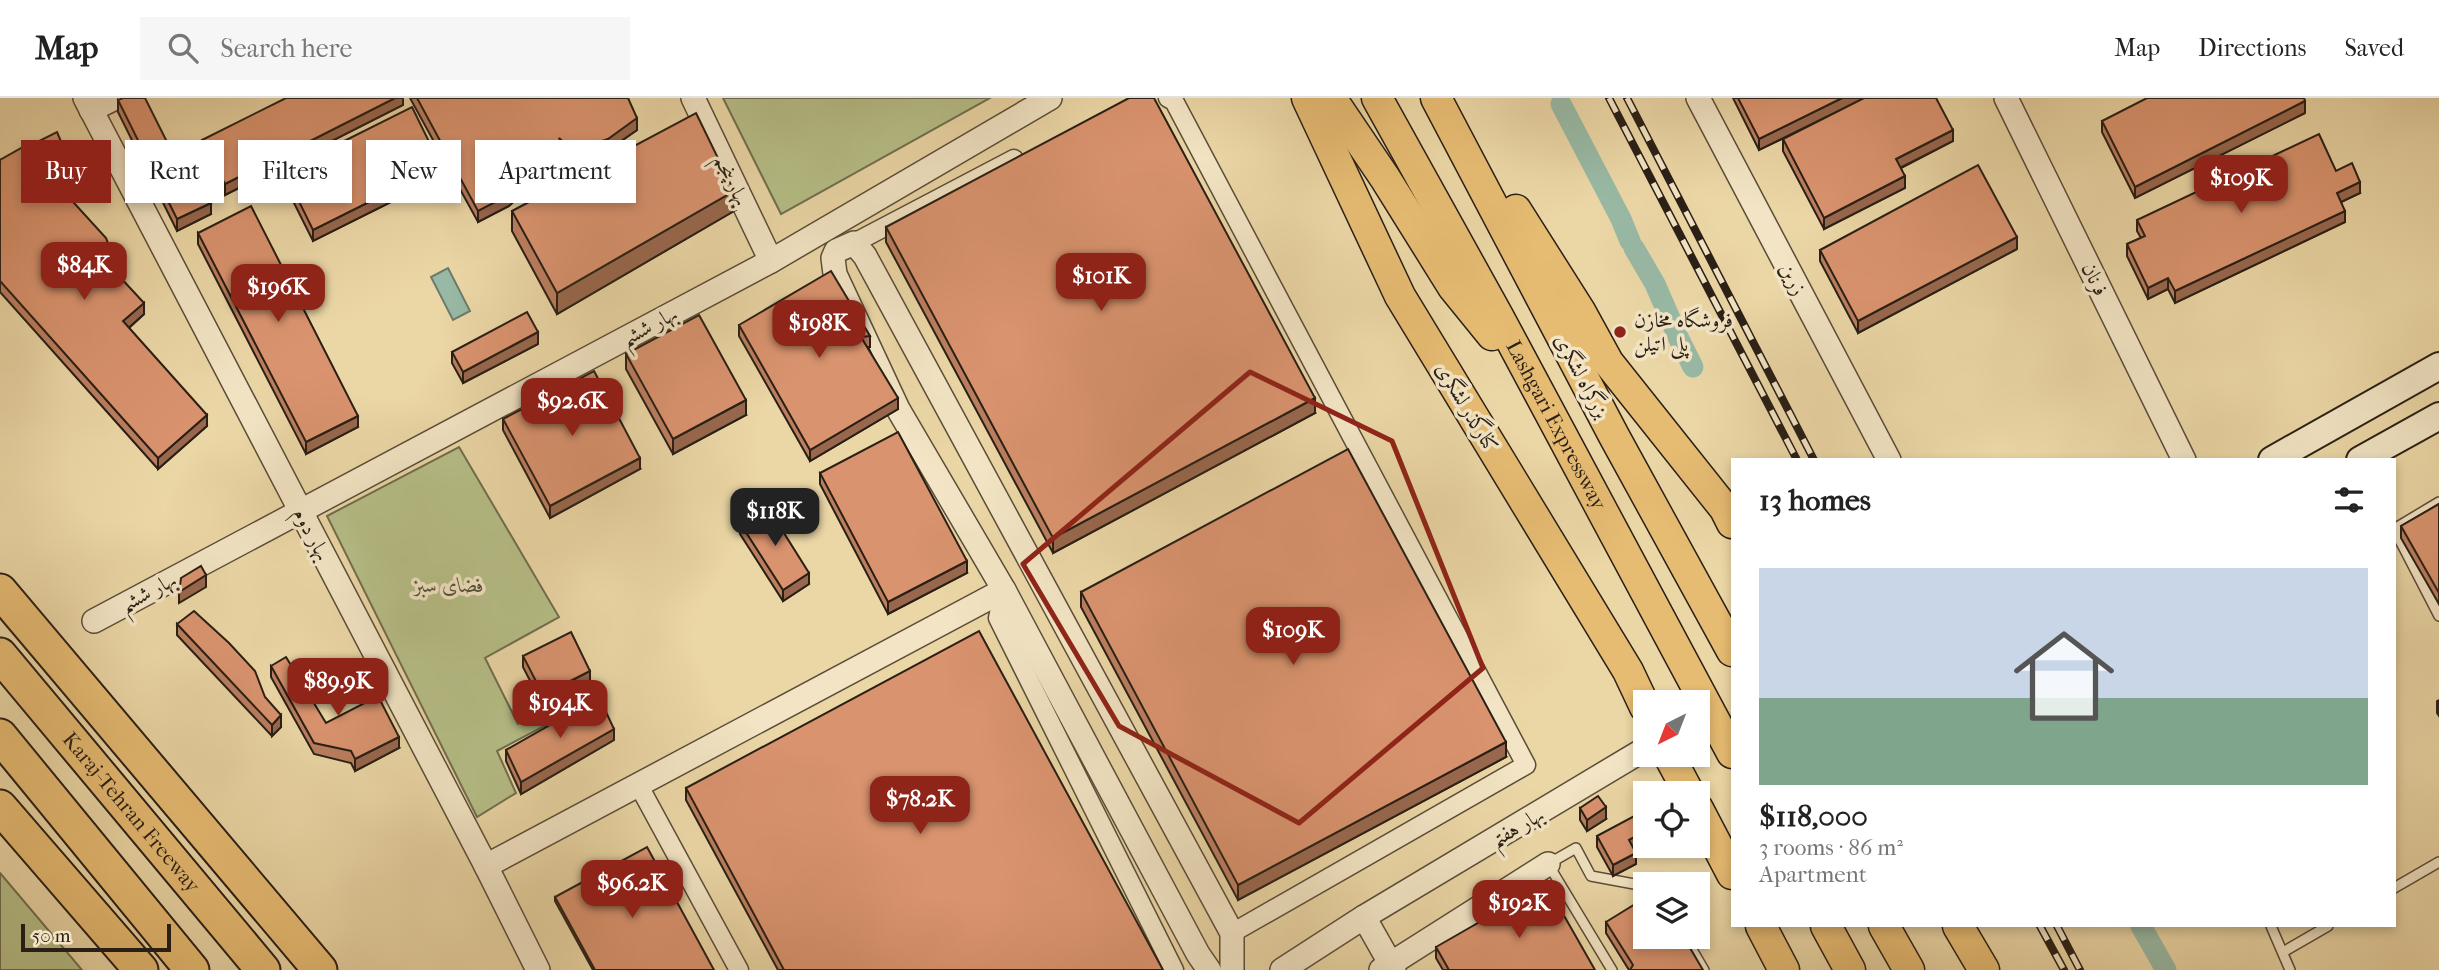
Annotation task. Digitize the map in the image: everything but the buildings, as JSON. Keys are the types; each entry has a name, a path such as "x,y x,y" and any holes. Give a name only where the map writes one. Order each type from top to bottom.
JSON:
{"highway":[{"path":"0,591 320,970"},
{"name":"Karaj-Tehran Freeway","path":"0,655 263,970"},
{"path":"0,736 192,970"},
{"path":"0,807 141,970"}],"main road":[{"name":"کنارگذر لشگری","path":"1307,98 1400,296 1628,671 1637,690"},
{"path":"1331,98 1453,287 1491,334 1553,422"},
{"name":"Lashgari Expressway","path":"1377,98 1498,316 1731,751"},
{"path":"1443,111 1503,189 1580,311 1608,362 1725,509 1731,521"},
{"name":"بزرگراه لشگری","path":"1443,111 1614,436 1731,649"},
{"path":"2276,458 2439,366"},
{"path":"2364,458 2439,416"},
{"path":"1710,832 1731,872"},
{"path":"1761,927 1784,970"},
{"path":"1827,927 1850,970"},
{"path":"1885,927 1909,970"},
{"path":"1959,927 1984,970"}],"street":[{"path":"88,104 115,98"},
{"name":"بهار پنجم","path":"693,98 771,261"},
{"name":"بهار ششم","path":"94,621 771,261 1049,98"},
{"path":"1168,98 1174,101 1526,765 1232,933"},
{"name":"زرین","path":"1698,98 1888,458"},
{"name":"فرنان","path":"2006,98 2183,458"},
{"name":"بهار دوم","path":"88,104 538,970"},
{"path":"1035,148 836,251 833,258 835,274 898,409 1004,590 1209,970"},
{"path":"853,243 872,268 1232,933 1232,970"},
{"path":"486,866 1004,590"},
{"path":"1004,590 998,618 1174,970"},
{"name":"بهار هفتم","path":"1282,970 1364,917 1633,756"},
{"path":"639,786 739,970"},
{"path":"1364,917 1389,968 1548,864"}],"lane":[{"path":"2396,528 2439,502"},
{"path":"2396,533 2439,616"},
{"path":"1612,970 1548,864 1576,848 1591,876 1633,884"},
{"path":"2396,887 2439,862"},
{"path":"2272,927 2290,970"},
{"path":"2283,952 2326,927"},
{"path":"1692,949 1704,970"}],"highlighted area":[{"path":"1250,372 1392,441 1483,668 1299,823 1119,726 1023,564"}],"green space":[{"path":"723,98 990,98 781,214"},
{"name":"فضای سبز","path":"459,447 559,617 485,658 518,724 595,686 601,696 497,751 516,793 477,817 327,516"},
{"path":"0,873 82,970 0,970"}],"shaded area":[{"path":"448,268 470,311 453,320 431,277"}],"waterway":[{"path":"1561,104 1630,241"},
{"path":"1634,248 1655,284 1675,330"},
{"path":"1678,337 1693,367"},
{"path":"2142,927 2166,970"}],"railway":[{"path":"1609,98 1796,458"},
{"path":"1627,98 1813,458"},
{"path":"2041,927 2064,970"},
{"path":"2058,927 2080,970"}],"place":[{"name":"فروشگاه مخازن پلی اتیلن","path":"1620,332"}]}
